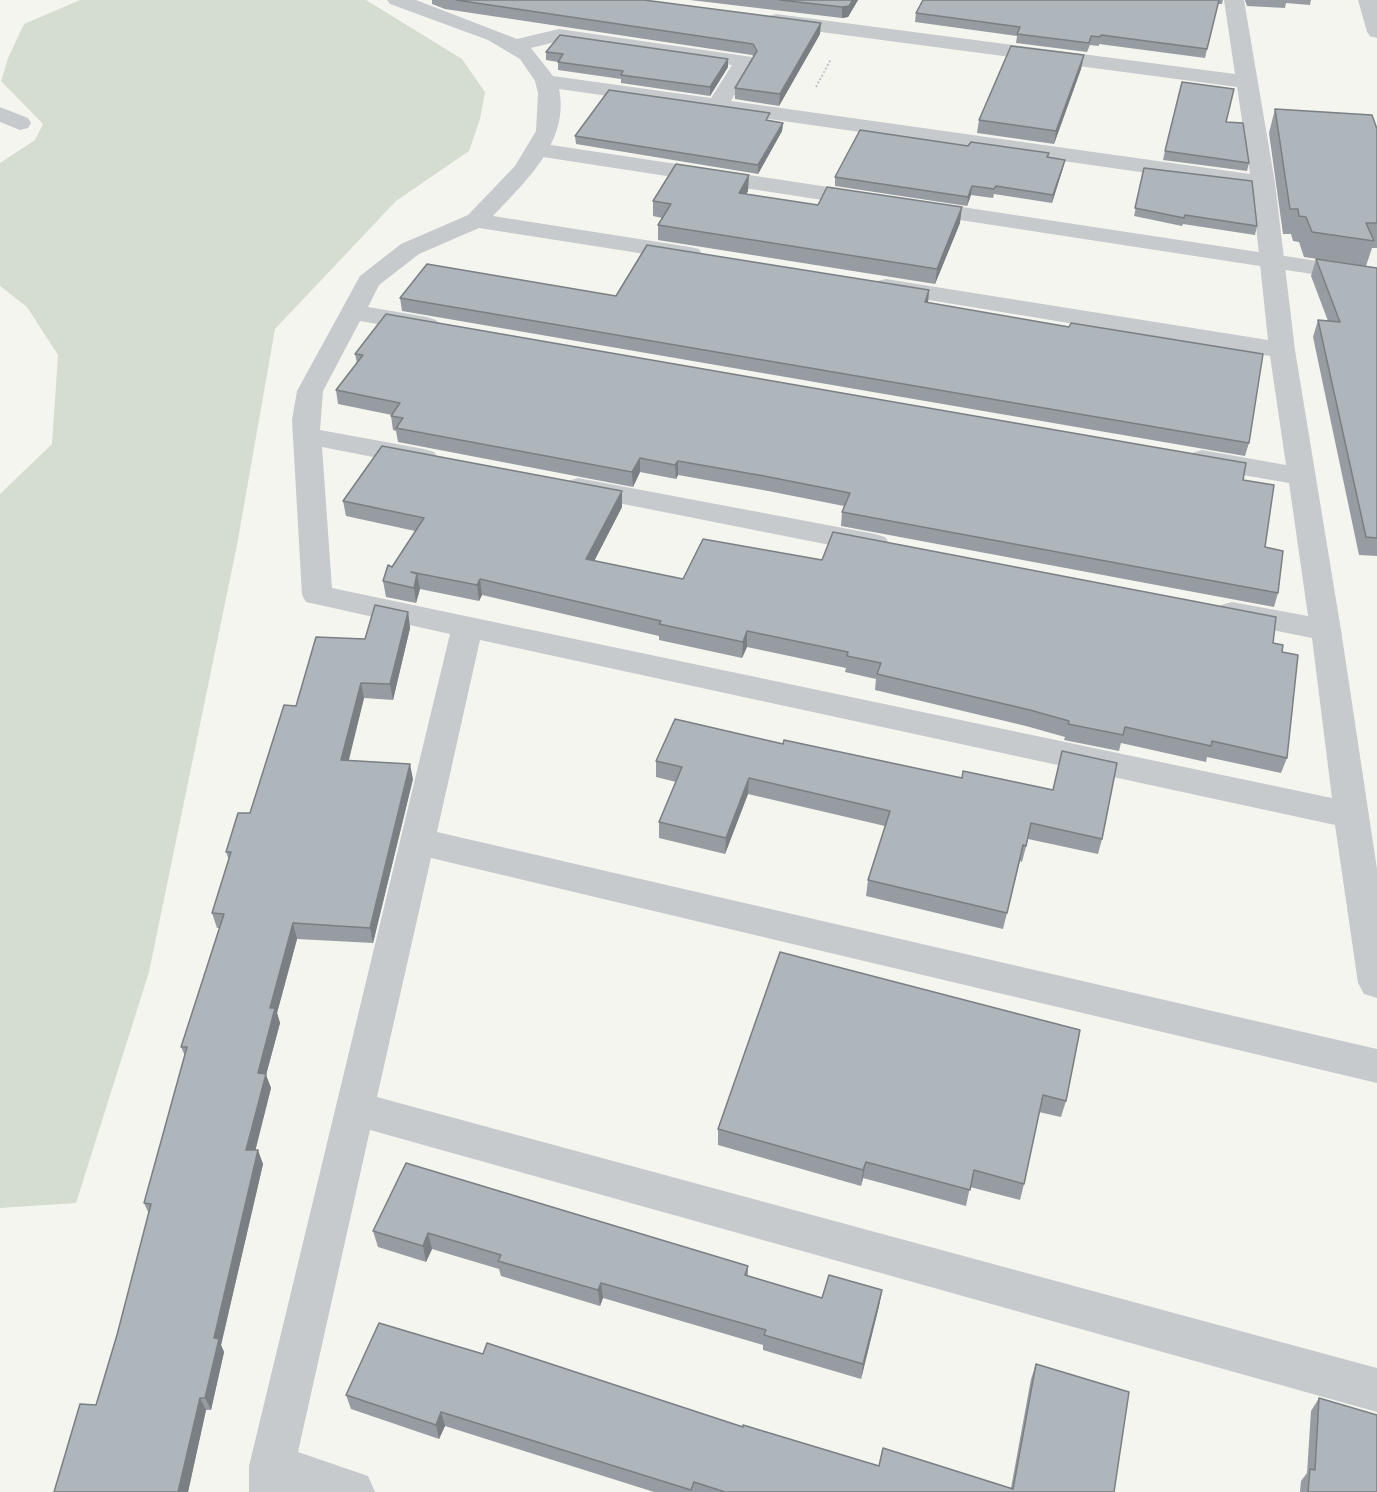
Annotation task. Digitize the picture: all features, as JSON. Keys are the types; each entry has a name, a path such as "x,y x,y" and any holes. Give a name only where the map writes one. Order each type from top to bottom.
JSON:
{"street":[{"path":"398,0 429,13 471,26 515,45 527,55 546,81 549,93 548,131 524,170 476,220 410,249 382,269 361,293 310,391 306,411 317,596 1351,815"},
{"path":"1234,0 1263,183 1282,350 1326,630 1377,983"},
{"path":"1368,0 1377,32"},
{"path":"755,17 1246,82"},
{"path":"515,45 559,35 745,61 718,105"},
{"path":"546,81 1263,183"},
{"path":"0,114 20,123"},
{"path":"538,150 1377,277"},
{"path":"476,220 710,257"},
{"path":"861,282 1282,350"},
{"path":"351,312 457,330"},
{"path":"308,436 448,463"},
{"path":"1174,454 1303,477"},
{"path":"554,483 905,549"},
{"path":"1209,607 1326,630"},
{"path":"352,1492 272,1479 354,1108 467,628"},
{"path":"417,841 1377,1066"},
{"path":"354,1108 1377,1390"}],"shaded area":[{"path":"80,0 366,0 462,59 485,92 480,119 469,151 396,201 275,329 237,545 149,972 76,1203 0,1208 0,494 52,444 58,355 27,307 0,286 0,163 35,140 43,124 1,81 8,58 24,24"}],"building":[{"path":"456,0 644,0 821,23 780,94 735,88 757,51 753,44"},
{"path":"780,0 853,0 849,6 842,7"},
{"path":"923,0 1219,0 1207,49 1101,35 1100,37 1091,36 1089,43 1017,34 1020,27 916,13"},
{"path":"560,35 728,59 710,87 621,75 623,71 558,62 563,54 546,52"},
{"path":"1011,46 1084,55 1056,131 979,120"},
{"path":"1182,82 1234,89 1226,122 1243,123 1249,163 1165,151"},
{"path":"609,90 770,113 766,120 783,123 758,165 575,136"},
{"path":"1275,109 1372,115 1377,129 1377,223 1366,223 1374,241 1312,232 1306,217 1299,216 1298,209 1290,209"},
{"path":"860,130 968,146 971,142 1049,153 1047,157 1065,160 1053,195 996,186 994,189 972,186 968,197 835,177"},
{"path":"676,164 749,175 739,193 818,205 827,187 962,207 937,269 658,225 671,204 653,201"},
{"path":"1144,168 1252,181 1257,226 1185,215 1184,218 1135,208"},
{"path":"647,245 929,290 925,302 1069,327 1071,323 1263,354 1249,443 400,298 427,264 616,296"},
{"path":"1316,259 1377,268 1377,538 1366,537 1318,320 1340,322"},
{"path":"386,314 1246,463 1243,480 1274,485 1265,547 1283,551 1278,593 842,512 850,493 764,476 678,461 675,465 640,458 632,472 396,428 403,418 391,416 400,403 336,390 363,355 355,354"},
{"path":"382,446 622,491 586,559 683,579 703,539 822,560 833,532 1276,617 1273,643 1283,645 1282,652 1298,655 1287,758 1212,741 1211,746 1125,727 1123,735 1068,724 1069,721 1030,710 877,674 881,663 847,656 848,652 747,631 743,642 659,624 661,621 480,579 477,585 411,572 417,574 414,588 383,581 388,565 392,567 424,518 343,501"},
{"path":"375,605 408,612 390,684 361,683 341,760 410,764 370,928 293,923 270,1008 275,1008 258,1073 266,1074 246,1150 258,1150 214,1338 219,1339 205,1398 200,1398 178,1492 54,1492 80,1404 96,1405 117,1335 151,1204 144,1203 187,1047 181,1047 224,914 212,913 231,852 226,852 238,813 250,813 284,705 296,706 316,637 365,639"},
{"path":"675,719 783,744 784,740 962,778 963,771 1053,790 1062,751 1117,763 1102,839 1031,823 1026,846 1023,845 1007,913 868,880 890,811 749,778 726,838 659,822 682,767 656,761"},
{"path":"780,952 1080,1030 1066,1101 1043,1095 1024,1184 974,1170 970,1190 866,1162 863,1170 718,1129"},
{"path":"406,1163 748,1266 745,1275 822,1298 829,1275 882,1290 863,1364 764,1335 766,1330 601,1283 598,1290 498,1261 501,1255 428,1233 423,1246 373,1231"},
{"path":"379,1323 483,1354 487,1343 743,1427 743,1425 879,1466 883,1448 1013,1489 1036,1364 1129,1392 1114,1492 725,1492 694,1482 691,1490 441,1412 436,1425 346,1395"},
{"path":"1319,1398 1377,1415 1377,1492 1308,1492 1310,1469 1315,1470"}]}
